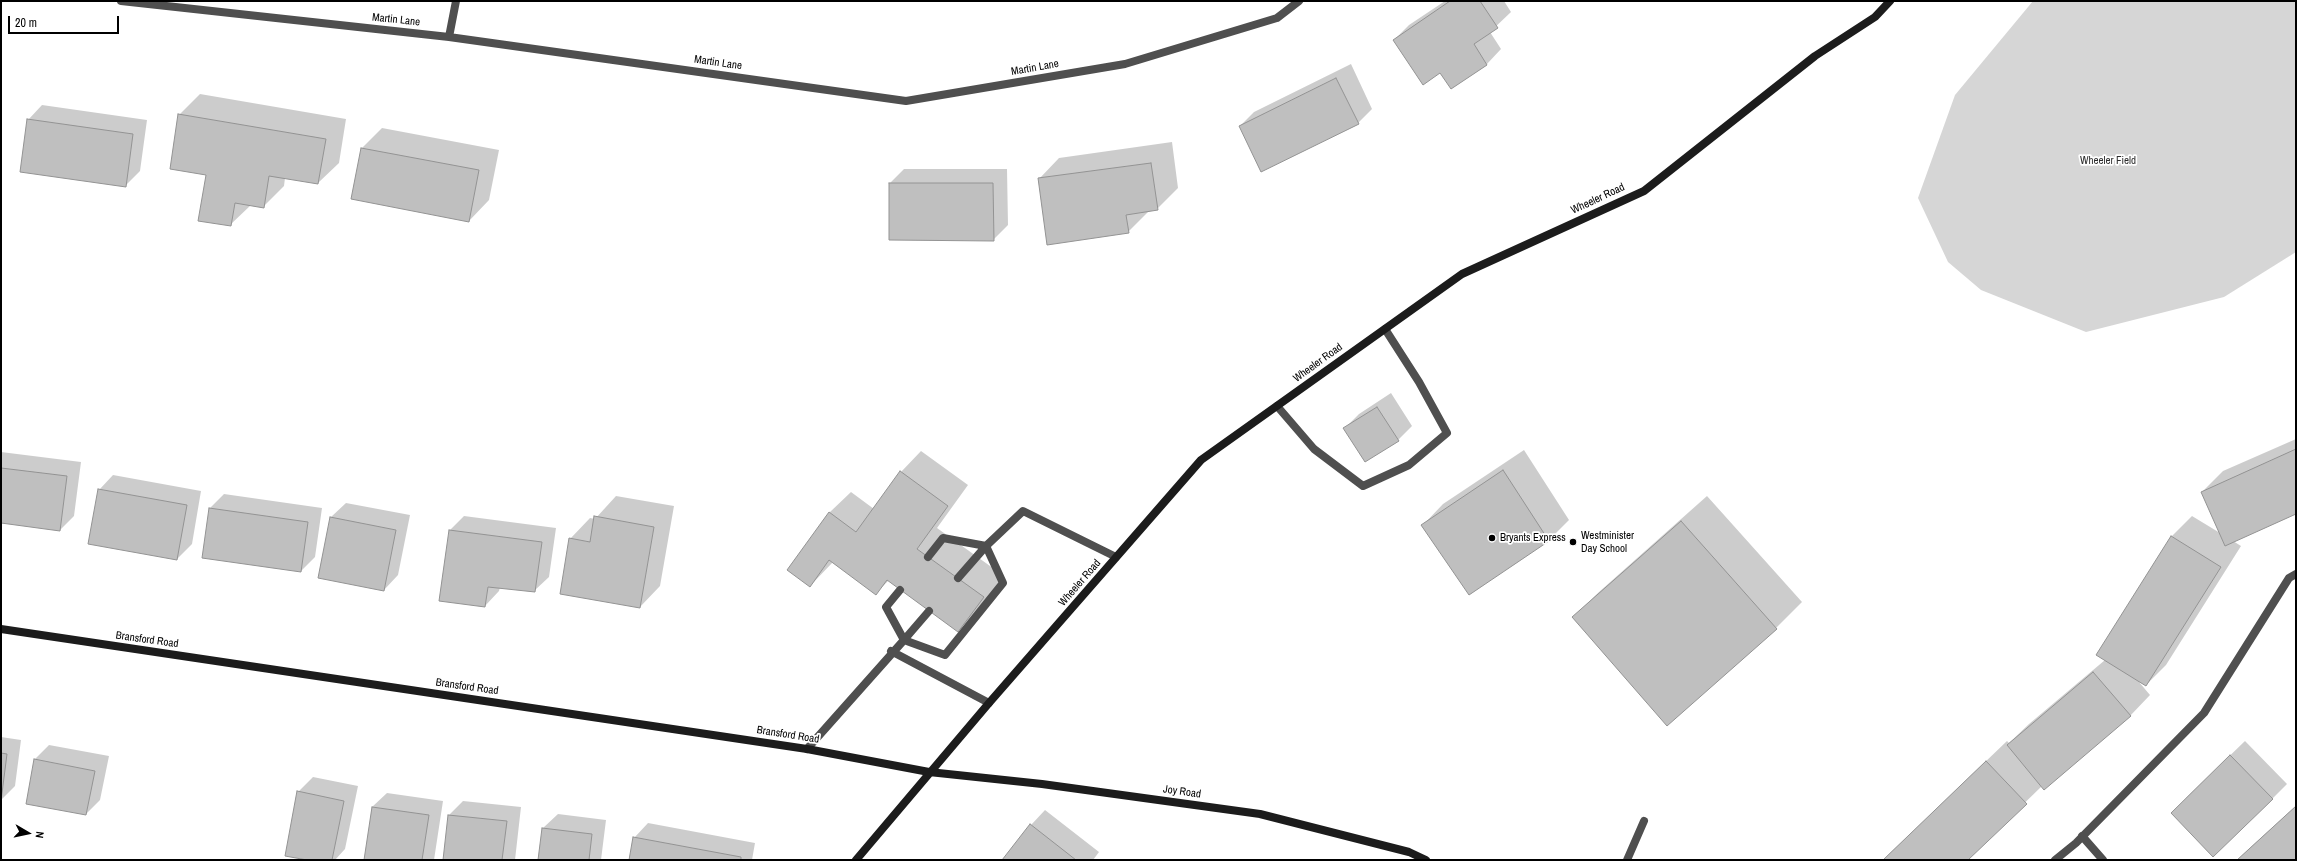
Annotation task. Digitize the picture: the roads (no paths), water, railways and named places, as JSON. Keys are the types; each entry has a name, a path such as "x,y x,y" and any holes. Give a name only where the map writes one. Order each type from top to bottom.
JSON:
{"street":[{"name":"Martin Lane","path":"120,1 449,37 906,101 1126,64 1277,18 1299,1"},
{"path":"449,37 456,1"},
{"name":"Wheeler Road","path":"856,860 929,772 1201,460 1462,274 1644,190 1815,56 1875,16 1890,1"},
{"path":"1277,406 1314,450 1363,486 1409,465 1447,434 1419,382 1385,329"},
{"path":"958,578 986,546 1023,511 1116,557"},
{"path":"928,557 943,538 986,546"},
{"path":"900,590 886,607 904,640 945,655 1003,583 986,546"},
{"path":"2055,860 2082,836 2204,713 2289,578 2296,574"},
{"path":"807,749 891,651 904,640 929,611"},
{"name":"Bransford Road","path":"1,629 807,749 929,772"},
{"path":"891,651 989,703"},
{"name":"Joy Road","path":"929,772 1042,784 1260,814 1409,852 1426,860"},
{"path":"1628,860 1644,821"},
{"path":"2082,836 2103,860"}],"place":[{"name":"Bryants Express","path":"1492,538"},
{"name":"Westminister Day School","path":"1573,542"}],"park label":[{"name":"Wheeler Field","path":"2108,161"}]}
